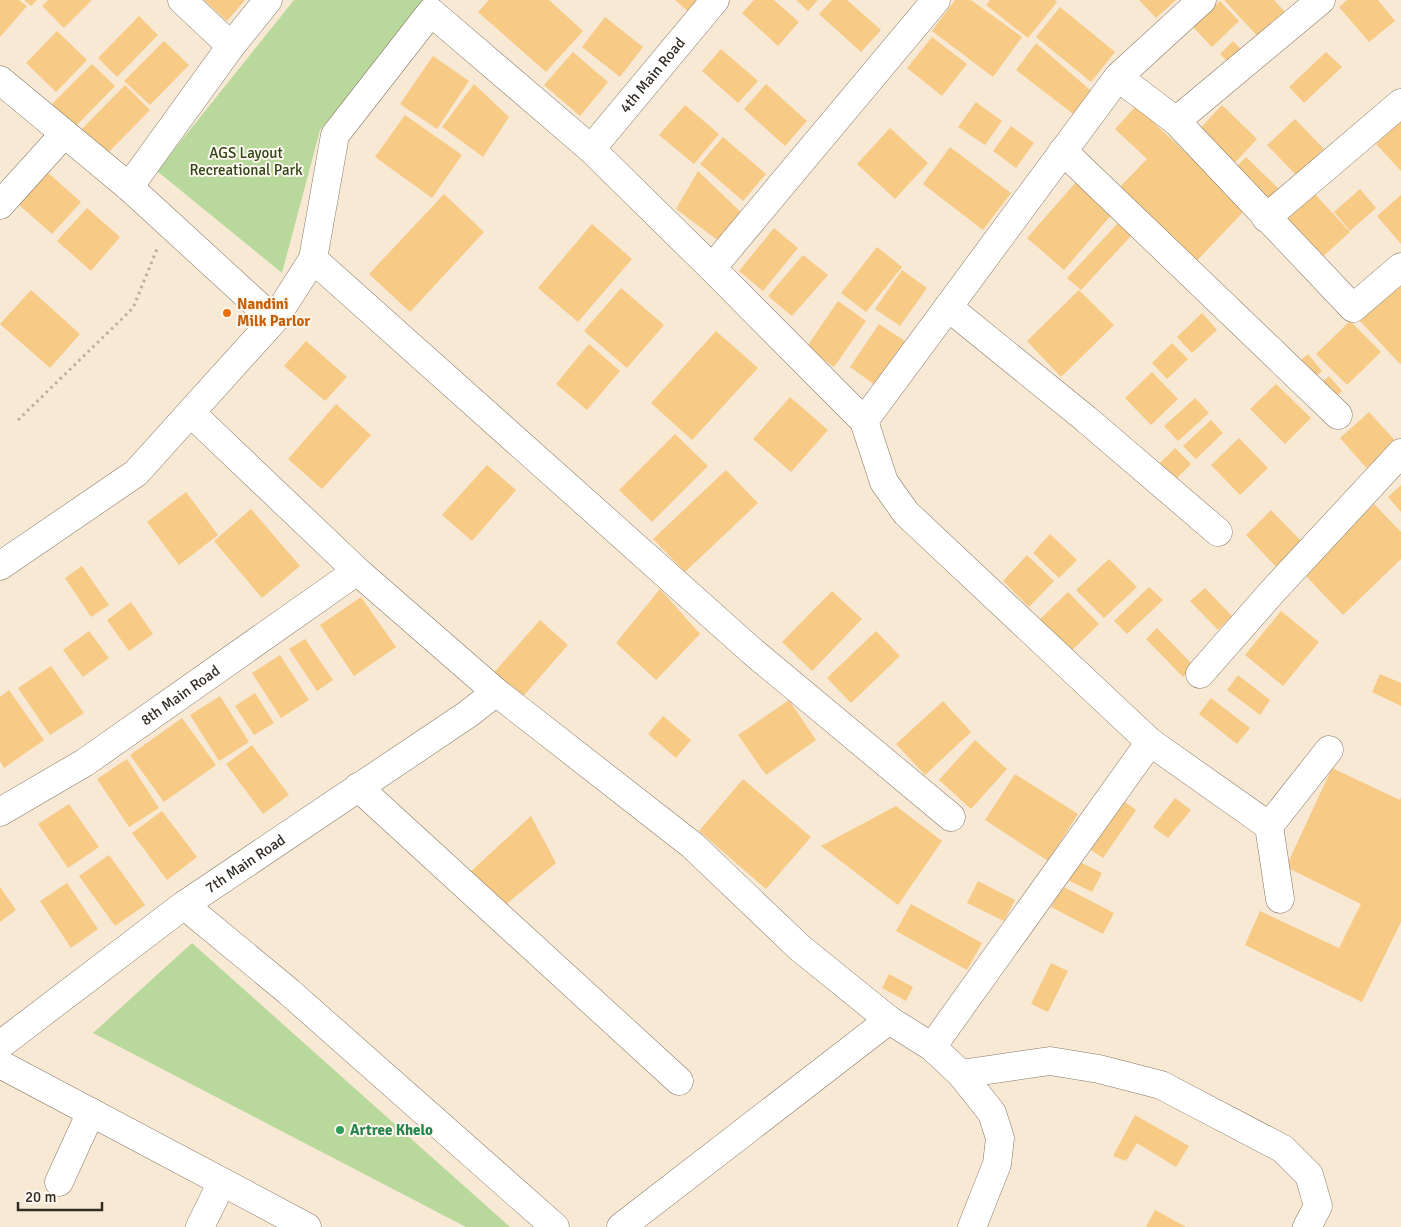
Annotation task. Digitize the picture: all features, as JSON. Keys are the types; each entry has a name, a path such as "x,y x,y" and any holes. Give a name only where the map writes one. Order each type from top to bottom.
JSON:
{"street":[{"path":"182,0 231,46"},
{"path":"129,186 231,46 268,0"},
{"name":"4th Main Road","path":"590,149 715,0"},
{"path":"712,268 936,0"},
{"path":"864,421 1118,77 1202,0"},
{"path":"1176,121 1321,0"},
{"path":"0,566 136,473 274,320 313,259 335,135 436,6 590,149 864,421 884,482 906,513 1150,742 1269,826 1280,899"},
{"path":"1118,77 1176,121 1352,308 1401,266"},
{"path":"0,80 129,186 274,320"},
{"path":"1266,218 1401,103"},
{"path":"0,205 64,134"},
{"path":"1063,151 1338,415"},
{"path":"313,259 753,652 951,817"},
{"path":"948,307 1086,419 1218,532"},
{"path":"191,413 357,572 496,692 692,846 800,948 890,1020 932,1048 961,1074 992,1113 1000,1138 997,1164 972,1227"},
{"path":"1200,674 1272,592 1401,452"},
{"name":"8th Main Road","path":"0,812 84,763 357,572"},
{"name":"7th Main Road","path":"0,1045 184,905 468,714 496,692"},
{"path":"932,1048 1150,742"},
{"path":"1269,826 1330,750"},
{"path":"358,787 679,1081"},
{"path":"184,905 288,991 555,1227"},
{"path":"621,1227 890,1020"},
{"path":"961,1074 1050,1061 1099,1069 1161,1085 1283,1148 1310,1175 1318,1206 1307,1227"},
{"path":"6,1074 90,1112 307,1227"},
{"path":"59,1182 90,1112"},
{"path":"200,1227 222,1182"}],"path":[{"path":"18,420 133,308 168,223"}],"green space":[{"name":"AGS Layout Recreational Park","path":"294,0 427,0 320,130 282,273 157,171"},
{"name":"Artree Khelo","path":"192,943 510,1227 466,1227 93,1033"}],"building":[{"path":"0,0 19,0 27,6 0,37"},
{"path":"24,0 37,0 31,6"},
{"path":"48,0 92,0 64,28 42,6"},
{"path":"204,0 245,0 227,21"},
{"path":"489,0 549,0 583,31 546,72 478,12"},
{"path":"675,0 701,0 690,13"},
{"path":"754,0 774,0 799,22 778,46 742,13"},
{"path":"796,0 818,0 808,11"},
{"path":"832,0 847,0 881,30 861,52 819,14"},
{"path":"955,0 971,0 1022,37 993,77 932,31"},
{"path":"990,0 1055,0 1057,2 1028,38 986,5"},
{"path":"1139,0 1176,0 1156,18"},
{"path":"1224,0 1274,0 1287,14 1260,39"},
{"path":"1347,0 1378,0 1395,21 1369,42 1339,7"},
{"path":"1220,1 1239,21 1212,47 1193,27"},
{"path":"1060,7 1115,52 1091,82 1036,37"},
{"path":"139,16 158,35 117,77 98,58"},
{"path":"605,17 643,47 620,77 582,47"},
{"path":"57,31 87,60 56,92 26,63"},
{"path":"932,37 967,64 942,96 907,68"},
{"path":"164,41 189,65 150,105 124,81"},
{"path":"1233,41 1245,53 1232,66 1220,54"},
{"path":"1036,43 1097,96 1081,120 1016,70"},
{"path":"721,49 758,81 738,103 702,71"},
{"path":"573,52 608,82 580,116 544,85"},
{"path":"1326,52 1342,67 1304,103 1289,87"},
{"path":"433,56 469,81 437,129 400,104"},
{"path":"92,64 115,86 72,130 49,107"},
{"path":"474,84 509,117 483,157 442,127"},
{"path":"766,84 807,121 785,146 744,109"},
{"path":"125,85 150,110 100,161 75,136"},
{"path":"976,102 1002,121 985,145 958,127"},
{"path":"685,105 719,134 694,164 659,135"},
{"path":"1222,105 1257,139 1230,168 1195,134"},
{"path":"1136,106 1246,209 1191,267 1113,194 1147,159 1115,129"},
{"path":"405,115 462,155 432,198 375,157"},
{"path":"1295,119 1324,149 1296,175 1267,145"},
{"path":"1401,121 1401,171 1376,144"},
{"path":"1011,126 1034,143 1016,168 993,151"},
{"path":"890,128 928,163 895,199 857,164"},
{"path":"723,137 766,174 743,201 700,164"},
{"path":"950,147 1011,193 983,230 923,184"},
{"path":"1246,157 1281,191 1267,205 1232,171"},
{"path":"38,164 81,202 52,234 9,196"},
{"path":"698,171 747,218 724,245 676,209"},
{"path":"1076,182 1113,213 1064,270 1027,238"},
{"path":"1360,189 1376,208 1350,231 1334,212"},
{"path":"1313,192 1350,232 1317,262 1280,221"},
{"path":"444,194 484,232 410,312 369,274"},
{"path":"1401,195 1401,244 1377,216"},
{"path":"87,208 120,237 91,271 57,241"},
{"path":"1118,223 1131,236 1081,290 1067,278"},
{"path":"592,224 632,259 578,322 538,288"},
{"path":"774,228 798,248 763,291 739,271"},
{"path":"877,247 902,267 866,312 841,293"},
{"path":"803,255 828,275 792,316 768,296"},
{"path":"902,270 927,288 900,326 875,309"},
{"path":"1401,284 1401,363 1400,364 1360,321"},
{"path":"621,288 664,325 627,368 584,331"},
{"path":"31,290 80,334 50,368 0,324"},
{"path":"1079,290 1114,325 1061,377 1027,341"},
{"path":"838,301 866,321 834,367 806,348"},
{"path":"1202,313 1217,330 1192,353 1177,337"},
{"path":"1350,321 1381,352 1347,385 1316,354"},
{"path":"879,324 905,341 875,385 850,367"},
{"path":"716,331 758,368 692,440 651,403"},
{"path":"306,341 347,377 325,401 284,366"},
{"path":"1172,343 1188,359 1167,379 1152,363"},
{"path":"589,344 620,371 587,410 556,384"},
{"path":"1308,354 1322,371 1309,383 1294,366"},
{"path":"1152,372 1178,399 1151,425 1125,398"},
{"path":"1329,376 1342,391 1330,402 1316,387"},
{"path":"1276,384 1311,418 1285,444 1250,409"},
{"path":"790,397 828,430 791,472 753,439"},
{"path":"1195,398 1209,413 1178,441 1164,426"},
{"path":"336,404 371,435 322,489 288,459"},
{"path":"1369,412 1400,446 1370,472 1340,438"},
{"path":"1211,420 1223,433 1196,459 1183,446"},
{"path":"675,434 708,466 652,522 619,490"},
{"path":"1239,438 1268,468 1240,495 1211,465"},
{"path":"1175,448 1191,464 1171,484 1155,468"},
{"path":"487,465 516,490 472,541 442,515"},
{"path":"726,470 758,503 685,572 653,539"},
{"path":"1401,485 1401,512 1388,497"},
{"path":"186,492 218,535 179,565 147,522"},
{"path":"1374,504 1401,532 1401,559 1343,615 1303,573"},
{"path":"251,509 300,566 262,598 214,541"},
{"path":"1271,510 1304,544 1278,569 1246,535"},
{"path":"1050,534 1077,560 1059,578 1033,553"},
{"path":"1027,555 1054,581 1029,607 1003,581"},
{"path":"1109,559 1137,587 1104,618 1076,590"},
{"path":"82,566 109,605 91,617 65,578"},
{"path":"1149,587 1163,600 1127,634 1114,621"},
{"path":"1205,588 1232,616 1218,630 1190,601"},
{"path":"660,589 700,634 656,680 616,643"},
{"path":"832,591 862,619 812,671 782,642"},
{"path":"1068,592 1099,624 1069,653 1038,621"},
{"path":"361,597 396,647 354,676 320,625"},
{"path":"131,602 153,634 129,651 107,620"},
{"path":"1281,611 1319,642 1283,686 1245,655"},
{"path":"540,620 568,645 519,701 491,676"},
{"path":"1157,628 1194,666 1183,677 1146,639"},
{"path":"89,631 109,658 83,677 63,650"},
{"path":"876,631 900,656 851,703 827,678"},
{"path":"305,639 333,680 317,691 289,649"},
{"path":"280,655 309,700 281,718 252,673"},
{"path":"51,666 84,713 50,735 18,688"},
{"path":"1380,674 1401,683 1401,706 1372,692"},
{"path":"1238,675 1270,700 1260,715 1227,690"},
{"path":"9,690 44,740 4,768 0,761 0,697"},
{"path":"255,693 274,723 254,735 235,706"},
{"path":"220,696 249,742 219,761 190,715"},
{"path":"1211,698 1250,728 1237,744 1199,714"},
{"path":"789,700 816,740 766,775 738,735"},
{"path":"943,701 971,732 925,775 896,744"},
{"path":"663,716 691,740 676,758 648,734"},
{"path":"182,718 216,765 164,802 130,755"},
{"path":"975,740 1007,769 971,809 939,780"},
{"path":"252,745 289,795 263,814 226,764"},
{"path":"127,759 159,808 129,827 97,779"},
{"path":"1332,768 1400,800 1401,797 1401,922 1362,1002 1245,945 1260,911 1339,948 1361,904 1286,867"},
{"path":"1015,774 1078,814 1048,861 985,820"},
{"path":"743,779 811,837 766,889 699,831"},
{"path":"1175,798 1191,810 1168,838 1153,827"},
{"path":"1122,800 1136,810 1103,858 1088,848"},
{"path":"69,804 99,847 68,868 38,824"},
{"path":"896,806 942,841 898,905 821,846"},
{"path":"162,811 197,857 167,880 132,833"},
{"path":"531,816 556,863 498,911 469,873"},
{"path":"109,855 145,905 115,926 79,876"},
{"path":"1078,861 1102,873 1092,892 1068,880"},
{"path":"978,881 1015,900 1004,921 967,903"},
{"path":"67,883 98,929 71,948 40,901"},
{"path":"1062,886 1114,913 1103,934 1051,907"},
{"path":"0,887 16,910 0,922"},
{"path":"911,904 982,943 967,970 896,931"},
{"path":"1051,963 1068,971 1048,1012 1031,1004"},
{"path":"889,974 913,987 906,1001 882,988"},
{"path":"1135,1115 1189,1146 1176,1167 1137,1143 1126,1161 1113,1156"},
{"path":"1155,1210 1186,1227 1146,1227"}],"place":[{"name":"Nandini Milk Parlor","path":"227,313"},
{"name":"Artree Khelo","path":"340,1130"}]}
